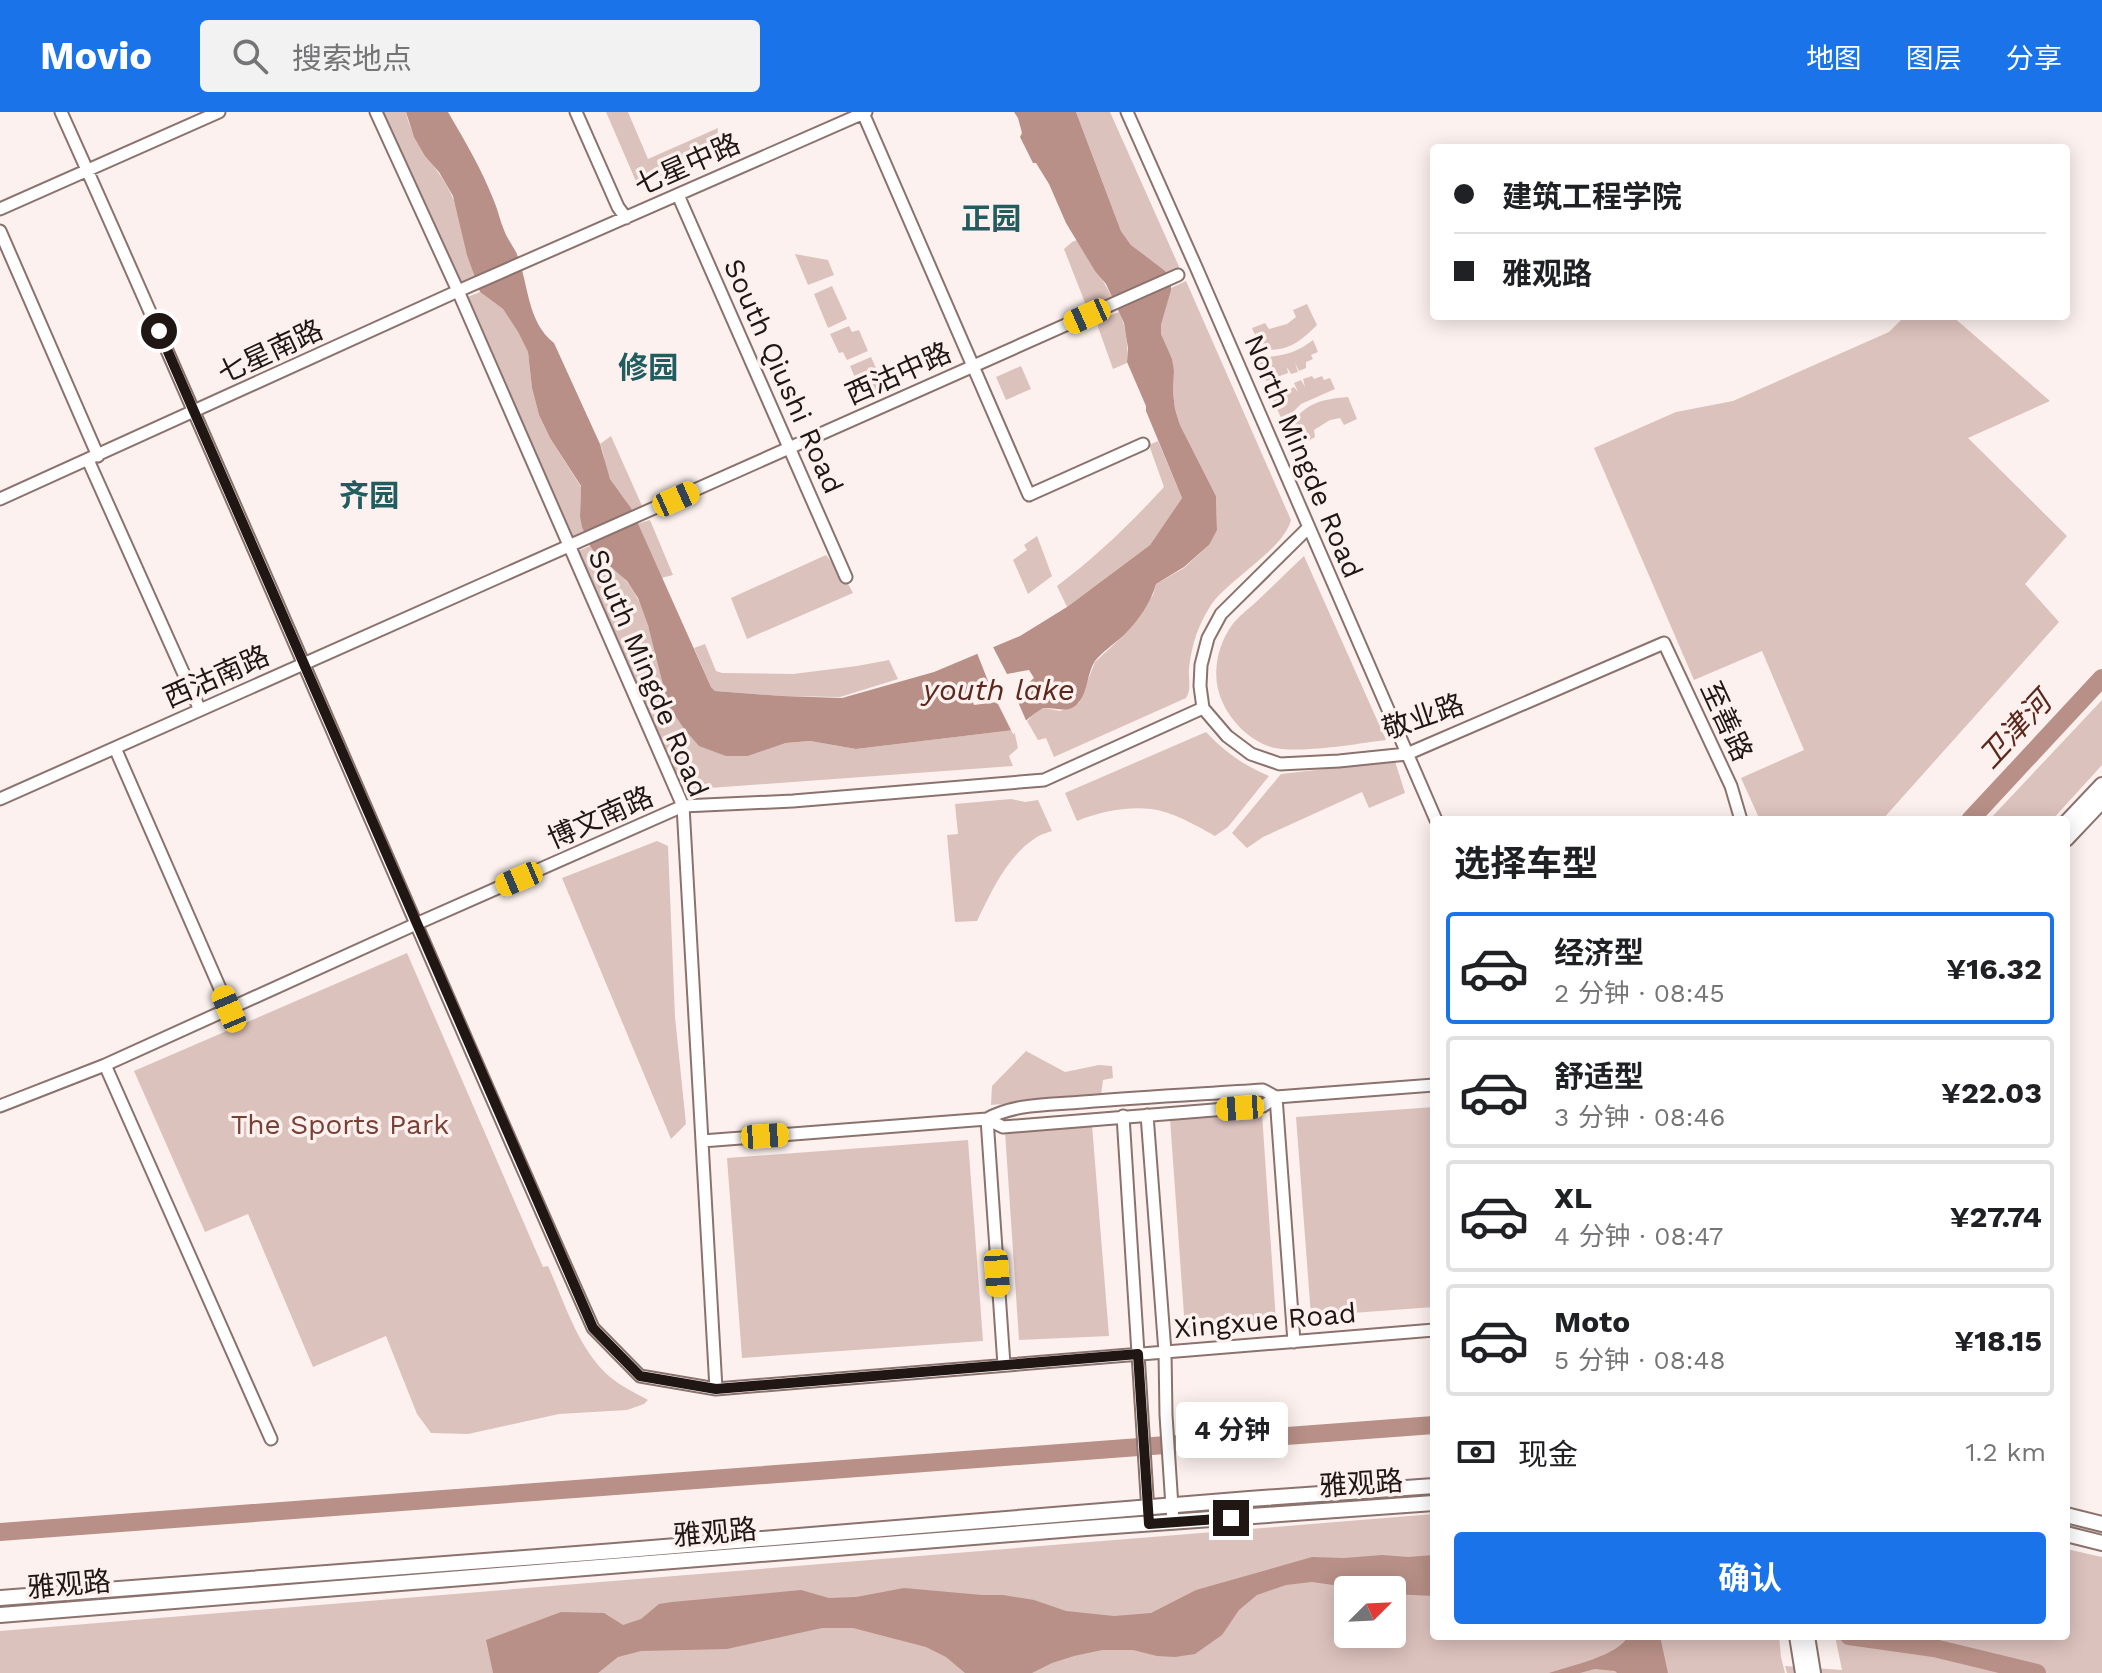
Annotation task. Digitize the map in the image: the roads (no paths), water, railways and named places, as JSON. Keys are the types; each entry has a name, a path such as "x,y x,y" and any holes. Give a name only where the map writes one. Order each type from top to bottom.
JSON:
{"main road":[{"path":"2070,819 2102,785"},
{"path":"2070,835 2102,801"},
{"name":"雅观路","path":"0,1598 1430,1486"},
{"name":"雅观路","path":"0,1615 1430,1503"},
{"path":"2070,1516 2102,1524"},
{"path":"2070,1535 2102,1543"},
{"path":"1798,1640 1807,1667"},
{"path":"1807,1640 1807,1667"}],"street":[{"name":"Xingxue Road","path":"61,112 195,412 593,1328 640,1376 716,1389 1430,1330"},
{"path":"0,209 219,112"},
{"name":"South Mingde Road","path":"376,112 458,291 683,806 716,1389"},
{"path":"576,112 618,207 626,218"},
{"name":"North Mingde Road","path":"1127,112 1434,816"},
{"path":"864,113 1029,495 1143,444"},
{"name":"七星中路","path":"472,285 864,113"},
{"name":"South Qiushi Road","path":"678,195 846,577"},
{"path":"0,231 200,710"},
{"name":"西沽中路","path":"583,540 1178,275"},
{"name":"七星南路","path":"0,499 472,285"},
{"path":"1203,708 1201,665 1208,638 1221,614 1309,527"},
{"name":"西沽南路","path":"0,799 583,540"},
{"name":"敬业路","path":"1203,708 1227,736 1251,754 1280,764 1407,754 1664,643"},
{"name":"至善路","path":"1664,643 1731,786 1740,816"},
{"name":"博文南路","path":"0,1106 105,1065 683,806 793,801 1044,780 1203,708"},
{"path":"115,748 229,1009"},
{"path":"105,1065 271,1439"},
{"path":"987,1119 1003,1127 1263,1106 1276,1097 1430,1085"},
{"path":"702,1141 987,1119 1001,1111 1029,1107 1144,1097 1263,1090 1276,1097"},
{"path":"1276,1097 1294,1342"},
{"path":"1147,1115 1165,1352 1173,1522"},
{"path":"1123,1116 1149,1524"},
{"path":"987,1119 1004,1365"}],"water":[{"name":"youth lake","path":"406,112 448,112 473,156 516,252 538,324 554,343 600,444 610,479 631,508 715,691 842,698 934,672 1020,636 1067,607 1150,545 1182,498 1127,362 1124,323 1106,284 1066,223 1049,184 1033,163 1020,137 1022,133 1014,112 1076,112 1121,231 1131,245 1165,271 1171,282 1161,334 1172,359 1175,409 1180,425 1216,496 1217,530 1209,545 1184,567 1156,584 1147,605 1133,625 1095,661 1082,698 1071,708 1042,709 1014,730 856,749 810,741 786,743 748,756 726,756 699,746 668,705 638,598 627,581 590,546 580,517 581,486 539,415 528,352 503,309 480,292 467,255 453,196 414,137"},
{"path":"1430,1555 1430,1596 1406,1595 1406,1576 1334,1576 1334,1585 1312,1582 1286,1585 1257,1595 1239,1610 1222,1635 1195,1654 1175,1657 1133,1650 1102,1650 1052,1663 1032,1673 965,1673 946,1657 926,1647 853,1628 822,1628 727,1649 641,1651 618,1657 598,1673 493,1673 486,1640 561,1612 604,1613 623,1625 641,1619 659,1604 801,1590 829,1598 856,1597 904,1588 1003,1595 1034,1600 1066,1611 1114,1616 1151,1613 1196,1590 1312,1557"},
{"path":"1625,1640 1661,1640 1668,1673 1617,1673 1595,1669 1580,1673 1549,1673 1604,1655"}],"waterway":[{"name":"卫津河","path":"1974,816 2102,678"},
{"path":"0,1532 1430,1425"},
{"name":"卫津河","path":"1877,1640 1934,1648 2037,1673"}],"district":[{"name":"正园","path":"991,219"},
{"name":"修园","path":"648,368"},
{"name":"齐园","path":"369,496"}],"park label":[{"name":"The Sports Park","path":"340,1124"}]}
